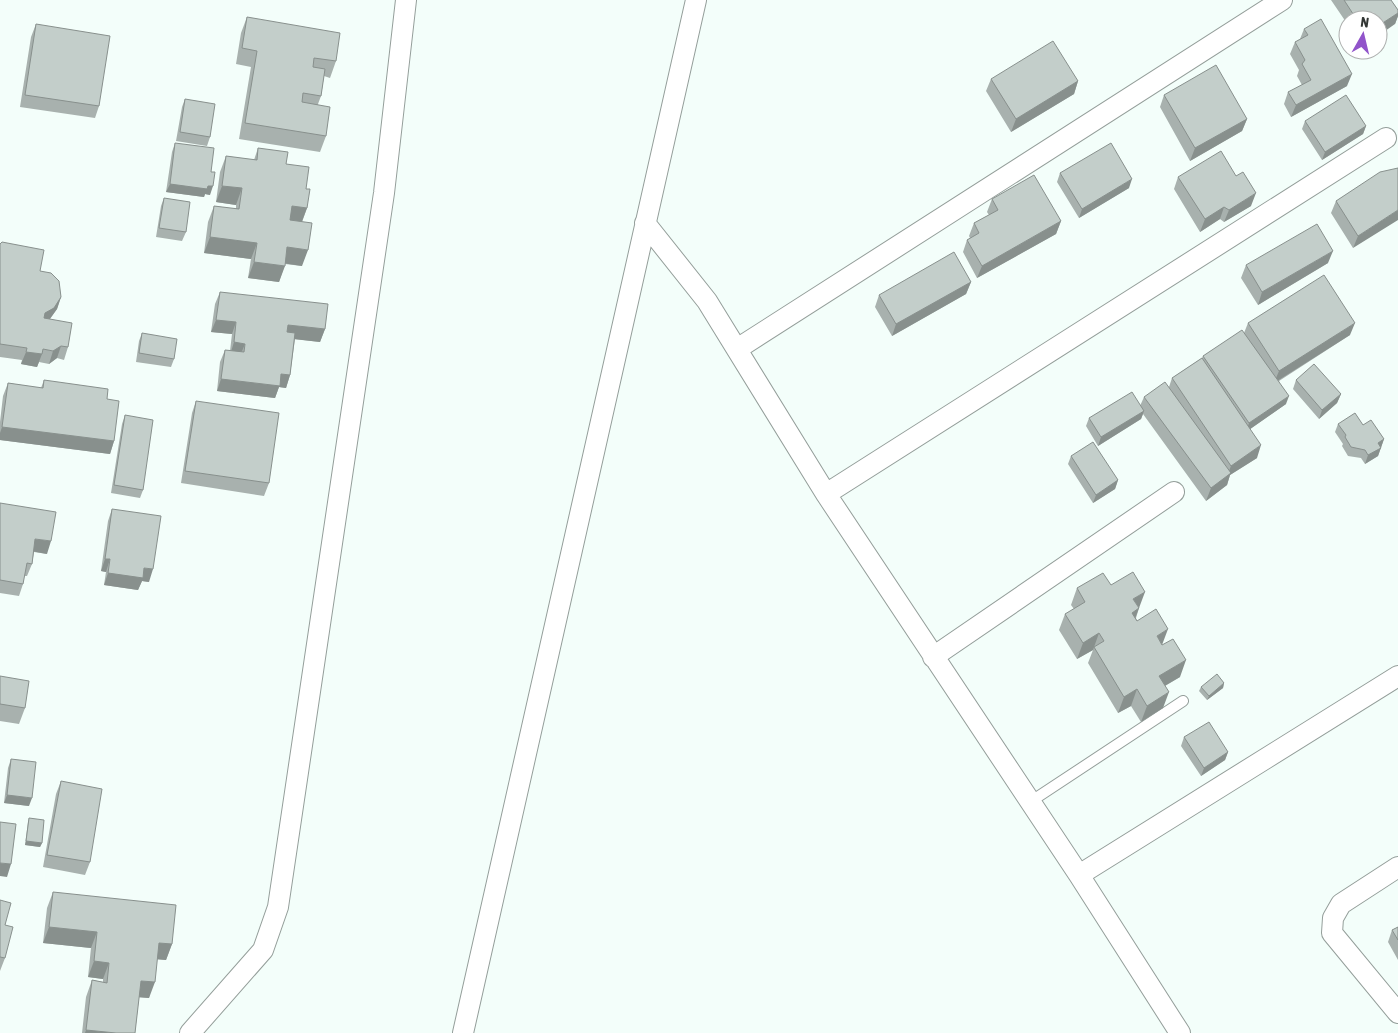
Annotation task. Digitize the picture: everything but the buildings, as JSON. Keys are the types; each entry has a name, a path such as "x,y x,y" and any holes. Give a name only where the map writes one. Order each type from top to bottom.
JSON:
{"street":[{"path":"190,1033 263,950 278,907 384,193 406,0"},
{"path":"464,1033 696,0"},
{"path":"737,349 1282,0"},
{"path":"826,494 1386,138"},
{"path":"646,223 707,301 826,494 1079,875 1180,1033"},
{"path":"934,657 1174,492"},
{"path":"1079,875 1398,676"},
{"path":"1398,867 1341,904 1333,918 1332,933 1398,1013"}],"lane":[{"path":"1030,802 1182,701"}]}
